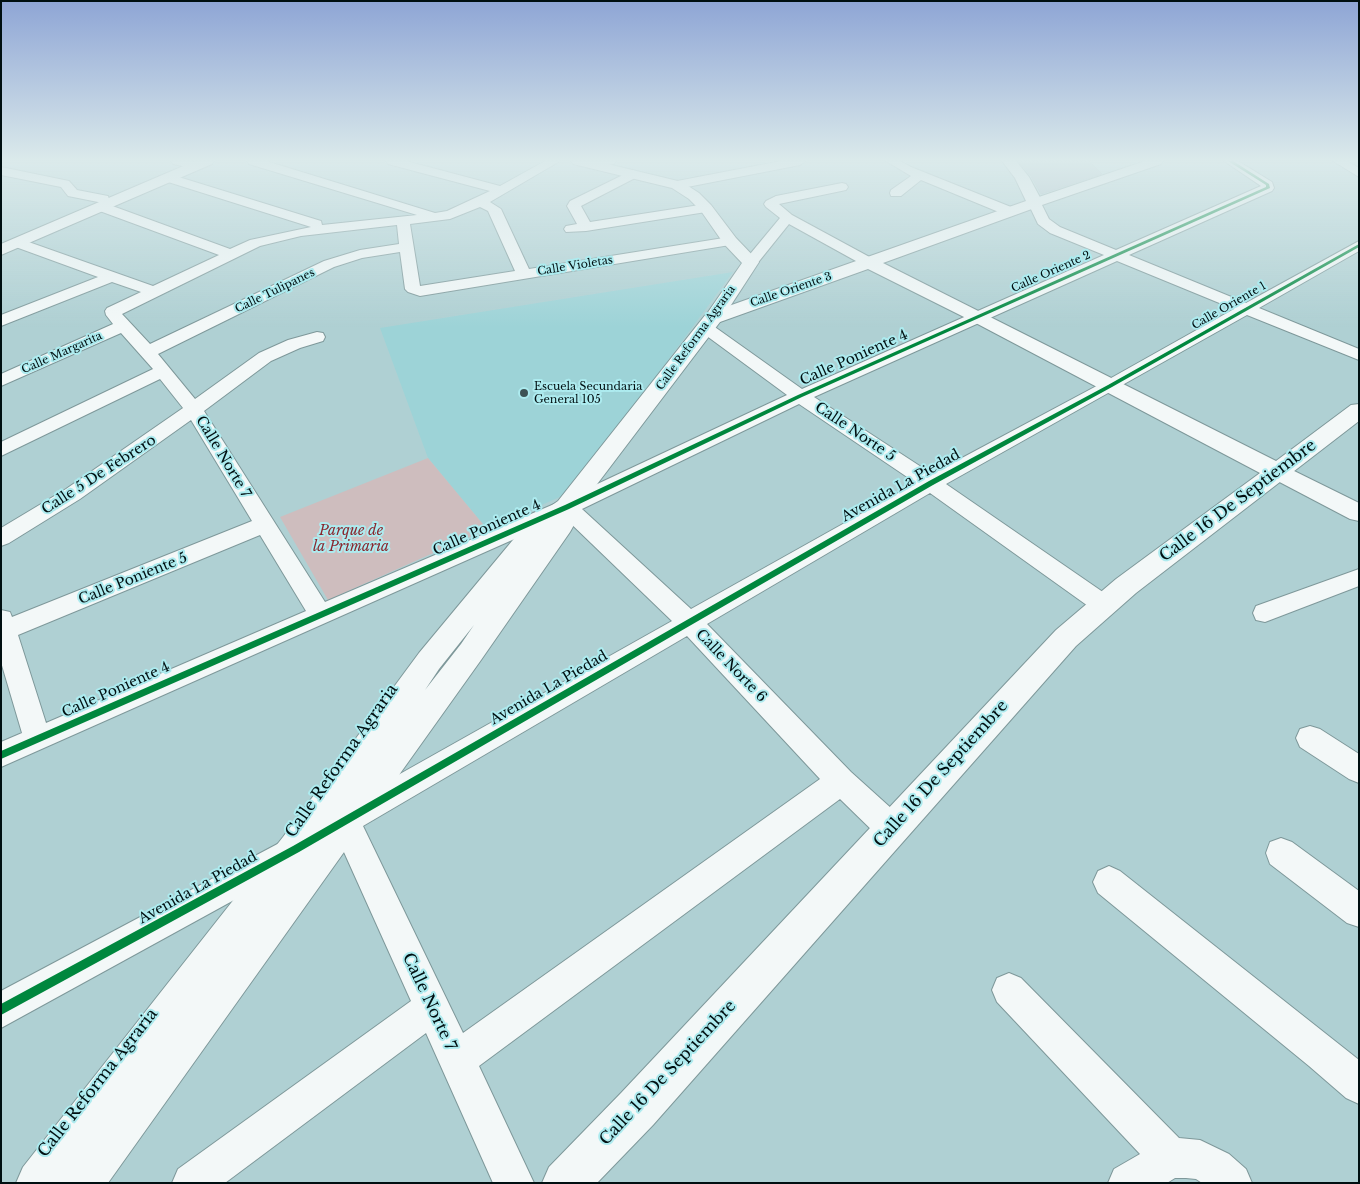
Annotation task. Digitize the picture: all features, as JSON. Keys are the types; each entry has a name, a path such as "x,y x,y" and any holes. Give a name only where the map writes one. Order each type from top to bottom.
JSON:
{"main road":[{"path":"1,242 68,216"},
{"path":"1,250 75,216"},
{"path":"712,216 730,241 751,262"},
{"name":"Calle Oriente 3","path":"709,323 999,216"},
{"name":"Calle Reforma Agraria","path":"39,1183 296,849 429,661 536,529 548,518 567,507 709,323 751,262"},
{"path":"870,263 979,317 1359,513"},
{"name":"Calle 16 De Septiembre","path":"565,1183 637,1109 1038,668 1104,605 1359,410"},
{"name":"Calle Reforma Agraria","path":"80,1183 344,821 471,652 561,526 566,516 567,507"}],"street":[{"path":"136,216 230,254"},
{"path":"291,216 316,224"},
{"name":"Calle Margarita","path":"1,380 118,318 153,291 255,244 286,235 436,216"},
{"path":"497,216 524,274"},
{"path":"580,216 586,227"},
{"path":"571,230 654,216"},
{"path":"1041,216 1050,227 1359,355"},
{"name":"Calle Oriente 2","path":"979,317 1204,216"},
{"path":"787,218 870,263"},
{"name":"Calle Reforma Agraria","path":"751,262 787,218"},
{"path":"403,220 407,247"},
{"name":"Calle Violetas","path":"407,247 413,289 420,291 730,241"},
{"path":"18,243 153,291"},
{"name":"Calle Tulipanes","path":"148,352 329,264 360,254 407,247"},
{"name":"Calle Oriente 1","path":"1110,386 1357,247"},
{"path":"1,322 113,276"},
{"path":"1,310 17,315"},
{"name":"Calle Poniente 4","path":"1,754 567,507 800,396 979,317"},
{"name":"Calle Norte 7","path":"118,318 194,410 320,614"},
{"name":"Calle Norte 5","path":"709,323 800,396 931,483 1104,605"},
{"name":"Calle 5 De Febrero","path":"1,538 73,494 144,446 265,358 286,346 317,337"},
{"path":"1,450 163,371"},
{"name":"Avenida La Piedad","path":"1,1010 296,849 688,621 931,483 1110,386"},
{"name":"Calle Norte 6","path":"567,507 688,621 841,781 891,828"},
{"name":"Calle Poniente 5","path":"2,627 264,525"},
{"path":"1265,613 1359,577"},
{"path":"2,627 37,738"},
{"path":"1310,738 1359,770"},
{"path":"456,1060 841,781"},
{"name":"Calle Norte 7","path":"344,821 514,1183"},
{"path":"1281,853 1359,911"},
{"path":"1109,882 1322,1053 1359,1085"},
{"path":"1009,990 1171,1158"},
{"path":"192,1183 432,1007"},
{"path":"1128,1183 1171,1158 1200,1160 1215,1168 1232,1183"}],"shaded area":[{"name":"Escuela Secundaria General 105","path":"733,272 571,492 487,529 428,458 380,328"}],"green space":[{"name":"Parque de la Primaria","path":"428,458 487,529 328,600 280,517"}],"cycle path":[{"path":"1,755 567,507 800,396 1204,216"},
{"path":"1,1010 296,849 931,483 1110,386 1359,245"}],"place":[{"name":"Escuela Secundaria General 105","path":"524,393"}]}
